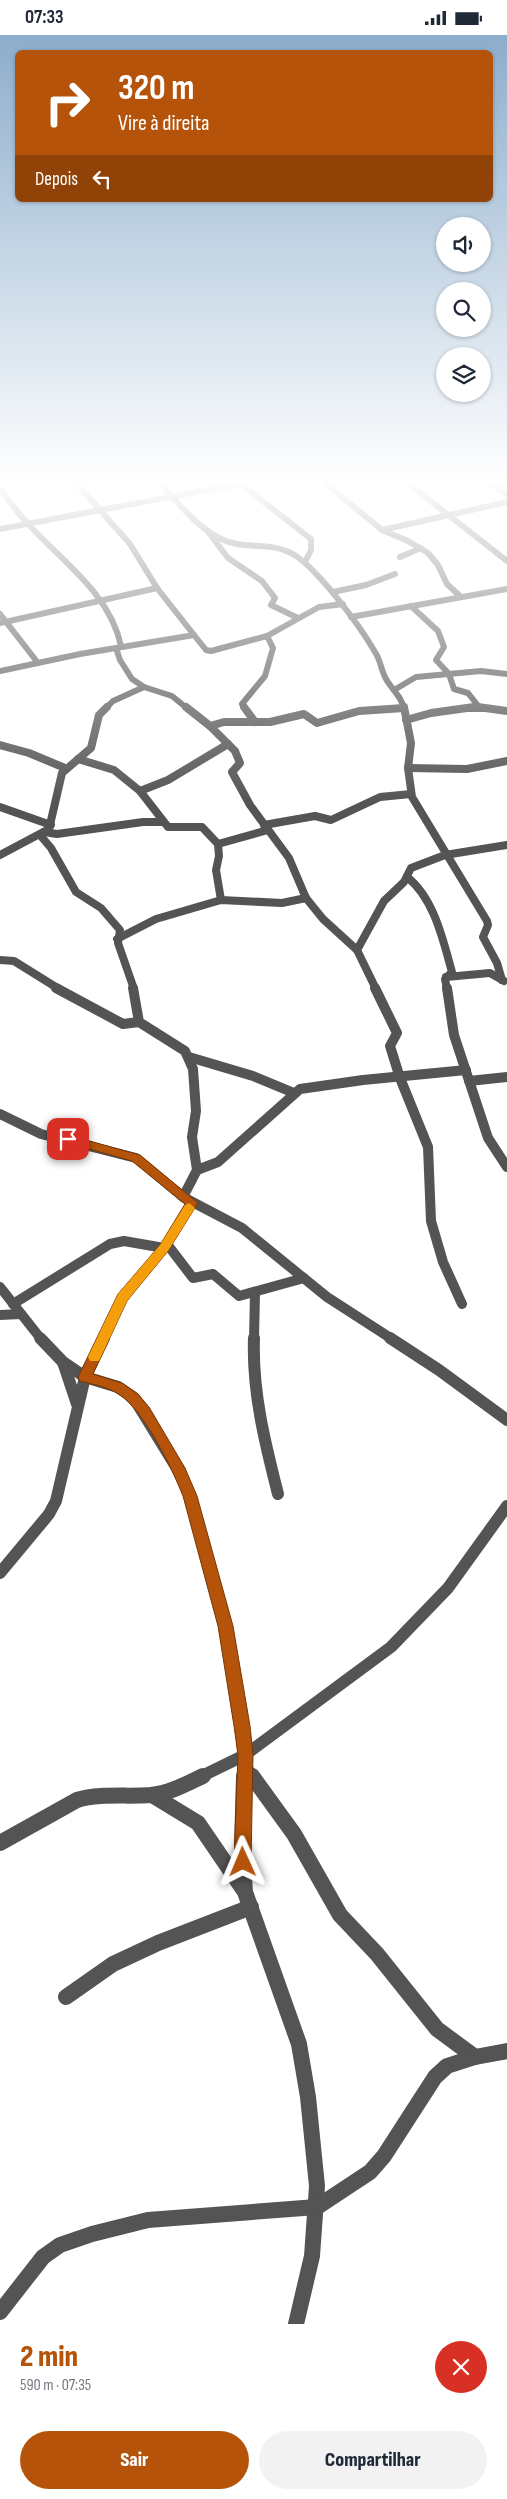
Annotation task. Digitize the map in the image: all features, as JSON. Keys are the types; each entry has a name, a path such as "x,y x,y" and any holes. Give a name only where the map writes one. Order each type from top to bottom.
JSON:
{"street":[{"path":"90,591 100,601 116,625 118,647 124,668 132,679 144,687 172,696 210,726 235,751 240,763 232,772 266,827 289,858 306,898 323,919 357,951 396,1033 390,1046 400,1078 428,1147 431,1221 443,1262 462,1304"},
{"path":"3,622 145,591"},
{"path":"159,591 206,650 211,651 267,636 319,607 343,604"},
{"path":"272,591 275,598 271,605 298,618"},
{"path":"339,591 333,592 376,653 385,679 402,699 412,743 408,768 411,794 445,855 487,921 488,925 483,937 504,981"},
{"path":"454,591 461,597"},
{"path":"351,617 498,591"},
{"path":"411,606 440,633 444,647 436,660 449,674 454,689 468,693 479,707"},
{"path":"0,614 3,622 38,663"},
{"path":"0,671 118,647 194,635"},
{"path":"255,722 242,704 266,673 273,648 267,636"},
{"path":"394,690 413,678 481,671 507,674"},
{"path":"0,855 42,834 51,825 60,778 65,768 91,748 100,715 113,701 144,687"},
{"path":"406,720 440,711 479,707 507,711"},
{"path":"210,726 224,722 270,721 304,714 317,723 359,711 404,708"},
{"path":"140,791 168,779 228,744"},
{"path":"0,745 29,753 65,768"},
{"path":"78,759 114,770 140,791 163,822 170,828 200,826 218,844 219,856 216,870 221,900"},
{"path":"408,768 467,769 507,761"},
{"path":"218,844 266,827 308,816 331,820 377,797 411,794"},
{"path":"0,807 51,825"},
{"path":"42,834 57,834 143,821 163,822"},
{"path":"42,834 76,891 101,908 120,930 117,939 132,979 140,1022"},
{"path":"357,951 360,941 384,901 407,877 411,869 445,855 507,845"},
{"path":"407,877 414,881 440,931 452,972 446,977"},
{"path":"117,939 156,919 221,900 282,903 306,898"},
{"path":"349,944 360,941"},
{"path":"0,960 14,961 46,982 123,1024 140,1022 185,1051 193,1069 196,1111 192,1137 197,1170 187,1200 166,1246 123,1297 85,1377 56,1501 49,1514 0,1573"},
{"path":"446,977 490,973 504,981"},
{"path":"446,977 454,1035 488,1137 507,1167"},
{"path":"189,1057 244,1073 294,1093"},
{"path":"197,1170 213,1165 224,1158 294,1093 305,1088 363,1080 400,1078 466,1070"},
{"path":"469,1081 507,1077"},
{"path":"0,1114 41,1134 136,1158 187,1200 242,1227 356,1318 440,1370 507,1420"},
{"path":"13,1304 110,1244 124,1241 166,1246 193,1278 213,1274 235,1295 239,1296 304,1278"},
{"path":"0,1287 21,1315 63,1363 85,1377 118,1387 134,1398 144,1411 180,1473 190,1496 226,1626 245,1761 242,1847 248,1899"},
{"path":"255,1293 253,1361 262,1430 278,1495"},
{"path":"0,1315 21,1315"},
{"path":"63,1363 77,1405"},
{"path":"0,1843 77,1800 91,1796 152,1795 172,1791 245,1761 391,1647 448,1588 507,1506"},
{"path":"245,1761 294,1834 340,1915 377,1954 437,2029 475,2057"},
{"path":"152,1795 198,1823 248,1899 299,2044 308,2097 317,2186 317,2207 312,2256 296,2324"},
{"path":"66,1997 113,1965 248,1899"},
{"path":"0,2313 9,2298 43,2257 60,2245 92,2234 148,2221 317,2207 370,2172 384,2156 435,2077 448,2066 475,2057 507,2051"}],"slow traffic":[{"path":"94,1357 128,1289 164,1248 189,1208"}],"route":[{"path":"68,1139 136,1158 192,1203 164,1248 123,1297 85,1377 118,1387 134,1398 144,1411 180,1473 190,1496 226,1626 242,1726 245,1755 243,1862"}]}
